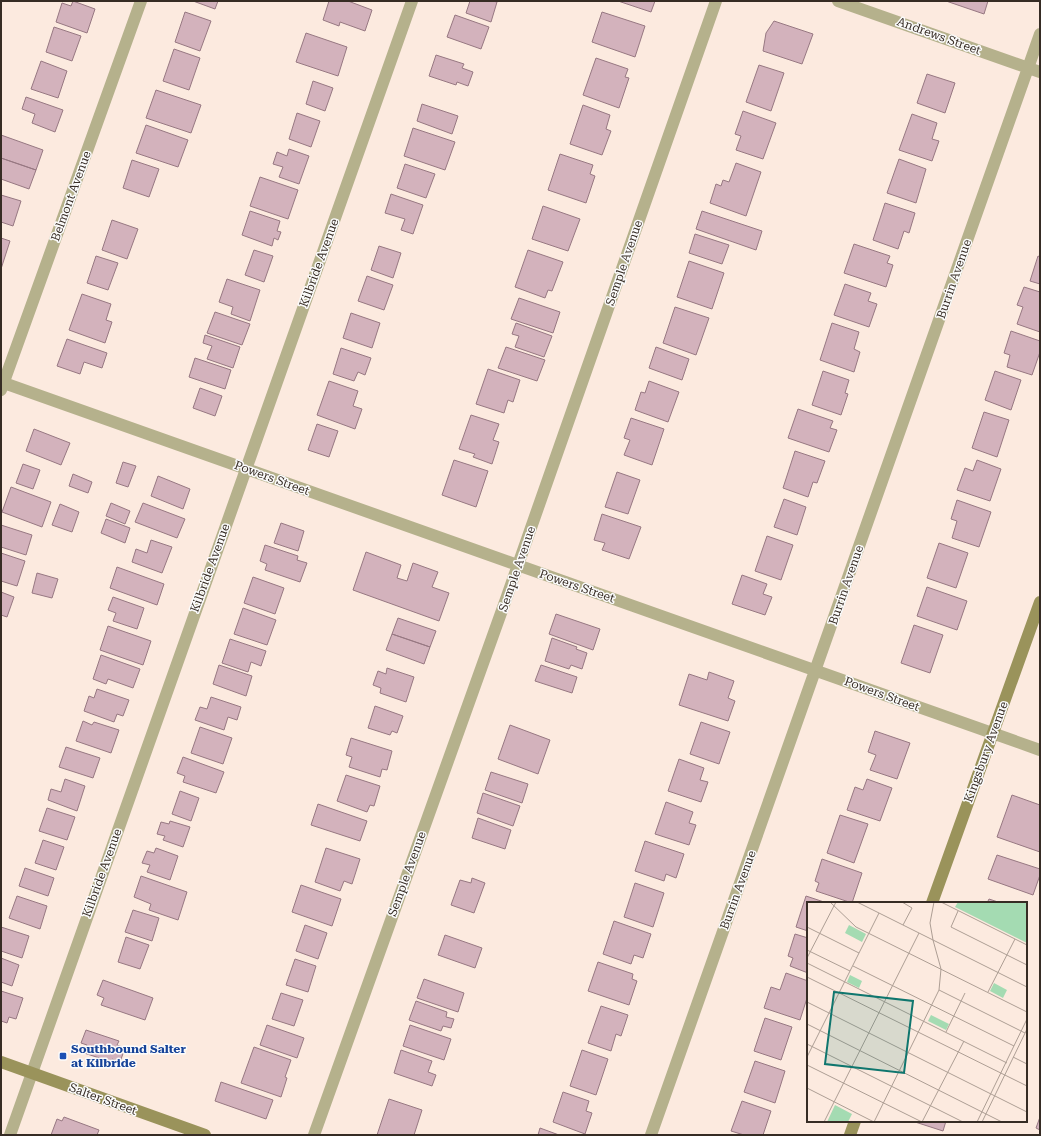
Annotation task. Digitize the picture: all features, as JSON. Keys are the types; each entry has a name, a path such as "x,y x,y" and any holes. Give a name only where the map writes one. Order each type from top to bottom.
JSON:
{"street":[{"name":"Belmont Avenue","path":"2,385 141,1"},
{"name":"Kilbride Avenue","path":"10,1135 412,1"},
{"name":"Semple Avenue","path":"314,1135 518,565 716,1"},
{"name":"Andrews Street","path":"838,1 1040,72"},
{"name":"Burrin Avenue","path":"651,1135 1040,34"},
{"name":"Powers Street","path":"2,385 245,469 1040,750"},
{"name":"Kingsbury Avenue","path":"932,902 1040,602"},
{"name":"Salter Street","path":"1,1062 205,1135"},
{"path":"850,1135 855,1122"}],"building":[{"path":"73,1 95,9 87,33 56,22 62,3 71,6"},
{"path":"193,1 218,1 215,9"},
{"path":"329,1 348,1 372,10 365,31 340,22 339,26 323,20"},
{"path":"470,1 497,2 491,22 466,13"},
{"path":"618,1 655,1 651,12"},
{"path":"946,1 988,1 984,14"},
{"path":"185,12 211,21 200,51 175,42"},
{"path":"602,12 645,26 635,57 592,42"},
{"path":"455,15 489,27 481,49 447,37"},
{"path":"774,21 813,34 802,64 763,51 766,33"},
{"path":"54,27 81,36 72,61 46,52"},
{"path":"306,33 347,47 338,76 296,62"},
{"path":"174,49 200,58 189,90 163,81"},
{"path":"436,55 464,64 462,68 473,72 468,86 457,82 456,85 429,76"},
{"path":"596,58 628,69 625,77 629,78 619,108 583,95"},
{"path":"41,61 67,71 58,98 31,89"},
{"path":"759,65 784,73 771,111 746,102"},
{"path":"927,74 955,83 945,113 917,103"},
{"path":"313,81 333,88 325,111 306,104"},
{"path":"156,90 201,105 191,133 146,118"},
{"path":"26,97 63,110 55,132 32,123 35,114 22,109"},
{"path":"422,104 458,116 452,134 417,121"},
{"path":"583,105 610,115 606,129 611,131 602,155 570,144"},
{"path":"743,111 776,123 763,159 736,150 741,136 735,134"},
{"path":"297,113 320,121 311,147 289,139"},
{"path":"912,114 937,123 932,139 939,141 932,161 899,150"},
{"path":"146,125 188,140 178,167 136,153"},
{"path":"413,128 455,142 445,170 404,156"},
{"path":"1,135 43,150 36,170 1,158"},
{"path":"289,149 309,156 299,184 279,177 283,167 273,164 277,152 287,156"},
{"path":"560,154 593,165 590,174 595,176 586,203 548,190"},
{"path":"1,158 36,170 29,189 1,179"},
{"path":"899,159 926,169 916,203 887,193"},
{"path":"132,160 159,169 149,197 123,188"},
{"path":"736,163 761,172 746,216 710,203 716,184 721,186 723,180 729,182"},
{"path":"405,164 435,174 426,198 397,188"},
{"path":"260,177 298,190 288,219 250,206"},
{"path":"391,194 423,205 413,234 401,230 405,219 385,213"},
{"path":"1,195 21,201 13,226 1,222"},
{"path":"885,203 915,213 909,233 904,231 898,249 873,240"},
{"path":"543,206 580,219 568,251 532,239"},
{"path":"250,211 280,221 277,231 281,232 278,240 274,238 272,246 242,235"},
{"path":"702,211 762,231 756,250 696,229"},
{"path":"112,220 138,229 127,259 102,250"},
{"path":"695,234 729,245 722,264 689,253"},
{"path":"1,238 10,241 1,269"},
{"path":"854,244 890,256 887,263 893,265 886,287 844,273"},
{"path":"379,246 401,253 393,278 371,270"},
{"path":"254,250 273,256 264,282 245,275"},
{"path":"528,250 563,262 552,291 548,290 545,298 515,287"},
{"path":"96,256 118,263 108,290 87,283"},
{"path":"1038,256 1040,257 1040,284 1030,281"},
{"path":"689,261 724,273 712,309 677,297"},
{"path":"367,276 393,285 384,310 358,301"},
{"path":"227,279 260,290 250,321 231,314 233,307 219,302"},
{"path":"845,284 871,293 868,301 877,304 869,327 834,315"},
{"path":"1024,287 1040,292 1040,332 1017,324 1023,307 1017,305"},
{"path":"82,294 111,304 106,320 112,322 105,343 69,330"},
{"path":"519,298 560,312 553,333 511,319"},
{"path":"675,307 709,318 696,355 663,343"},
{"path":"215,312 250,324 242,345 207,333"},
{"path":"351,313 380,323 372,348 343,338"},
{"path":"516,323 552,336 544,357 515,347 519,336 512,334"},
{"path":"832,323 859,332 854,349 860,352 854,372 820,360"},
{"path":"1011,331 1040,341 1040,352 1032,375 1007,367 1010,355 1004,353"},
{"path":"205,335 240,347 233,368 207,359 212,346 203,343"},
{"path":"67,339 107,353 102,368 84,362 80,374 57,366"},
{"path":"506,347 545,360 537,381 498,368"},
{"path":"656,347 689,359 682,380 649,368"},
{"path":"341,348 371,358 365,375 358,372 354,381 333,374"},
{"path":"195,358 231,370 225,389 189,377"},
{"path":"488,369 520,380 513,402 508,400 504,413 476,404"},
{"path":"823,371 849,380 845,393 848,394 841,415 812,405"},
{"path":"995,371 1021,380 1011,410 985,400"},
{"path":"329,381 358,391 353,406 362,409 355,429 317,415"},
{"path":"649,381 679,392 668,422 635,410 641,392 645,393"},
{"path":"200,388 222,396 215,416 193,408"},
{"path":"798,409 833,421 830,428 837,430 829,452 788,438"},
{"path":"984,412 1009,420 997,457 972,448"},
{"path":"471,415 499,424 493,440 499,442 492,464 473,457 475,454 459,449"},
{"path":"631,418 664,429 652,465 624,455 630,440 624,438"},
{"path":"317,424 338,431 329,457 308,450"},
{"path":"34,429 70,443 61,465 26,451"},
{"path":"795,451 825,461 817,483 813,482 808,497 783,488"},
{"path":"454,460 488,471 476,507 442,495"},
{"path":"977,460 1001,469 990,501 957,490 965,468 973,471"},
{"path":"123,462 136,466 128,487 116,483"},
{"path":"23,464 40,470 33,489 16,483"},
{"path":"617,472 640,480 628,514 605,507"},
{"path":"73,474 92,482 88,493 69,486"},
{"path":"158,476 190,489 183,509 151,496"},
{"path":"11,487 51,502 42,527 2,512"},
{"path":"784,499 806,507 797,535 774,527"},
{"path":"957,500 991,512 979,547 952,538 957,521 951,519"},
{"path":"111,503 130,511 125,524 106,516"},
{"path":"143,503 185,519 177,538 135,522"},
{"path":"60,504 79,512 72,532 52,525"},
{"path":"602,514 641,527 629,559 602,550 605,543 594,540"},
{"path":"106,519 130,528 125,543 101,533"},
{"path":"281,523 304,531 298,551 274,543"},
{"path":"1,525 32,535 26,555 1,547"},
{"path":"767,536 793,545 781,580 755,571"},
{"path":"151,540 172,547 162,573 132,562 136,549 147,553"},
{"path":"939,543 968,553 956,588 927,578"},
{"path":"265,545 298,556 297,560 307,563 300,582 265,570 267,564 260,561"},
{"path":"366,552 401,565 397,578 407,581 413,563 438,572 432,587 449,593 439,621 353,590"},
{"path":"1,553 25,561 17,586 1,581"},
{"path":"117,567 164,584 157,605 110,588"},
{"path":"37,573 58,579 52,598 32,593"},
{"path":"742,575 767,584 763,594 772,597 765,615 732,604"},
{"path":"253,577 284,588 275,614 244,603"},
{"path":"927,587 967,601 957,630 917,616"},
{"path":"1,592 14,597 7,617 1,615"},
{"path":"113,597 144,608 137,629 113,621 116,613 108,610"},
{"path":"243,608 276,620 267,645 234,634"},
{"path":"556,614 600,629 593,650 549,634"},
{"path":"398,618 436,631 430,647 392,634"},
{"path":"914,625 943,635 930,673 901,663"},
{"path":"108,626 151,641 143,665 100,650"},
{"path":"392,634 430,647 424,664 386,650"},
{"path":"552,638 577,647 576,649 587,653 582,669 571,665 569,669 545,661"},
{"path":"230,639 266,651 261,666 251,662 248,672 222,663"},
{"path":"101,655 140,669 133,688 108,679 106,684 93,679"},
{"path":"219,665 252,676 246,696 213,684"},
{"path":"541,665 577,677 572,693 535,681"},
{"path":"387,668 414,677 406,702 380,693 381,688 373,685 378,671 386,674"},
{"path":"709,672 734,681 728,698 735,701 728,721 679,705 689,674 707,680"},
{"path":"97,689 129,700 123,716 117,714 114,722 84,711 89,696 94,698"},
{"path":"211,697 241,707 237,720 228,717 224,730 195,720 200,707 207,709"},
{"path":"375,706 403,716 397,733 392,731 390,735 368,728"},
{"path":"83,721 92,725 94,722 119,730 111,753 76,741"},
{"path":"701,722 730,732 719,764 690,754"},
{"path":"510,725 550,740 538,774 498,759"},
{"path":"200,727 232,738 223,764 191,753"},
{"path":"875,731 910,743 897,779 870,770 876,755 868,752"},
{"path":"351,738 392,751 387,770 382,769 380,777 349,767 352,757 346,755"},
{"path":"66,747 100,758 93,778 59,767"},
{"path":"183,757 224,772 216,793 183,782 185,776 177,773"},
{"path":"679,759 704,768 700,780 708,782 701,802 668,791"},
{"path":"491,772 528,784 522,803 485,790"},
{"path":"346,775 380,786 374,806 370,805 367,812 337,801"},
{"path":"65,779 85,786 77,811 48,800 51,789 61,792"},
{"path":"867,779 892,788 880,821 847,810 855,787 863,790"},
{"path":"180,791 199,798 191,821 172,814"},
{"path":"483,793 520,806 513,826 477,813"},
{"path":"1012,795 1040,805 1040,852 997,837"},
{"path":"666,802 693,812 689,823 696,825 689,845 655,834"},
{"path":"318,804 367,821 360,841 311,825"},
{"path":"47,808 75,817 67,840 39,831"},
{"path":"840,815 868,824 854,863 827,853"},
{"path":"478,818 511,830 505,849 472,838"},
{"path":"170,821 190,827 183,847 163,840 165,836 157,834 161,822 169,824"},
{"path":"43,840 64,847 56,870 35,863"},
{"path":"645,841 684,854 676,878 666,874 664,881 635,871"},
{"path":"156,848 178,856 170,880 147,872 150,865 142,863 147,851 154,853"},
{"path":"326,848 360,859 352,884 344,881 340,891 315,882"},
{"path":"997,855 1040,869 1040,875 1033,895 988,879"},
{"path":"822,859 862,873 852,902 816,891 819,883 815,881"},
{"path":"25,868 54,878 48,896 19,886"},
{"path":"141,876 187,892 178,920 149,910 151,904 134,897"},
{"path":"472,878 485,883 474,913 451,905 460,880 471,883"},
{"path":"635,883 664,893 653,927 624,917"},
{"path":"301,885 341,899 332,926 292,912"},
{"path":"17,896 47,906 40,929 9,918"},
{"path":"806,896 824,902 807,902 807,931 796,927"},
{"path":"989,899 998,902 988,902"},
{"path":"133,910 159,918 152,941 125,932"},
{"path":"614,921 651,934 643,958 634,955 631,964 603,954"},
{"path":"305,925 327,933 318,959 296,951"},
{"path":"1,927 29,936 22,958 1,951"},
{"path":"795,934 807,938 807,973 790,966 793,958 788,956"},
{"path":"445,935 482,948 475,968 438,955"},
{"path":"126,937 149,945 140,969 118,962"},
{"path":"1,958 19,965 12,986 1,982"},
{"path":"295,959 316,966 308,992 286,985"},
{"path":"598,962 633,974 632,979 637,981 629,1005 588,991"},
{"path":"786,973 807,981 807,998 800,1020 764,1008 771,987 780,990"},
{"path":"424,979 464,993 458,1012 417,998"},
{"path":"103,980 153,998 145,1020 101,1005 104,998 97,995"},
{"path":"1,991 23,998 16,1019 9,1017 7,1023 1,1021"},
{"path":"281,993 303,1000 294,1026 272,1019"},
{"path":"416,1001 447,1012 446,1017 454,1019 451,1028 443,1026 441,1031 409,1020"},
{"path":"601,1006 628,1015 621,1036 616,1034 611,1051 588,1043"},
{"path":"765,1018 792,1027 781,1060 754,1051"},
{"path":"267,1025 304,1038 297,1058 260,1045"},
{"path":"410,1025 451,1039 444,1060 403,1046"},
{"path":"86,1030 119,1041 117,1045 125,1048 120,1062 112,1059 112,1062 84,1053 87,1045 81,1043"},
{"path":"254,1047 291,1060 285,1077 287,1078 281,1097 241,1083"},
{"path":"401,1050 432,1061 428,1072 436,1075 432,1086 394,1073"},
{"path":"582,1050 608,1059 596,1095 570,1086"},
{"path":"755,1061 785,1071 775,1103 744,1092"},
{"path":"221,1082 273,1100 266,1119 215,1101"},
{"path":"563,1092 589,1101 586,1111 592,1113 585,1134 553,1122"},
{"path":"389,1099 422,1110 414,1135 377,1135"},
{"path":"742,1101 771,1111 763,1135 744,1135 731,1131"},
{"path":"64,1117 99,1130 97,1135 51,1135 57,1119 62,1121"},
{"path":"1040,1117 1040,1130 1036,1128"},
{"path":"915,1122 946,1122 943,1131"},
{"path":"540,1128 559,1135 538,1135"}],"place":[{"name":"Southbound Salter at Kilbride","path":"63,1056"}]}
